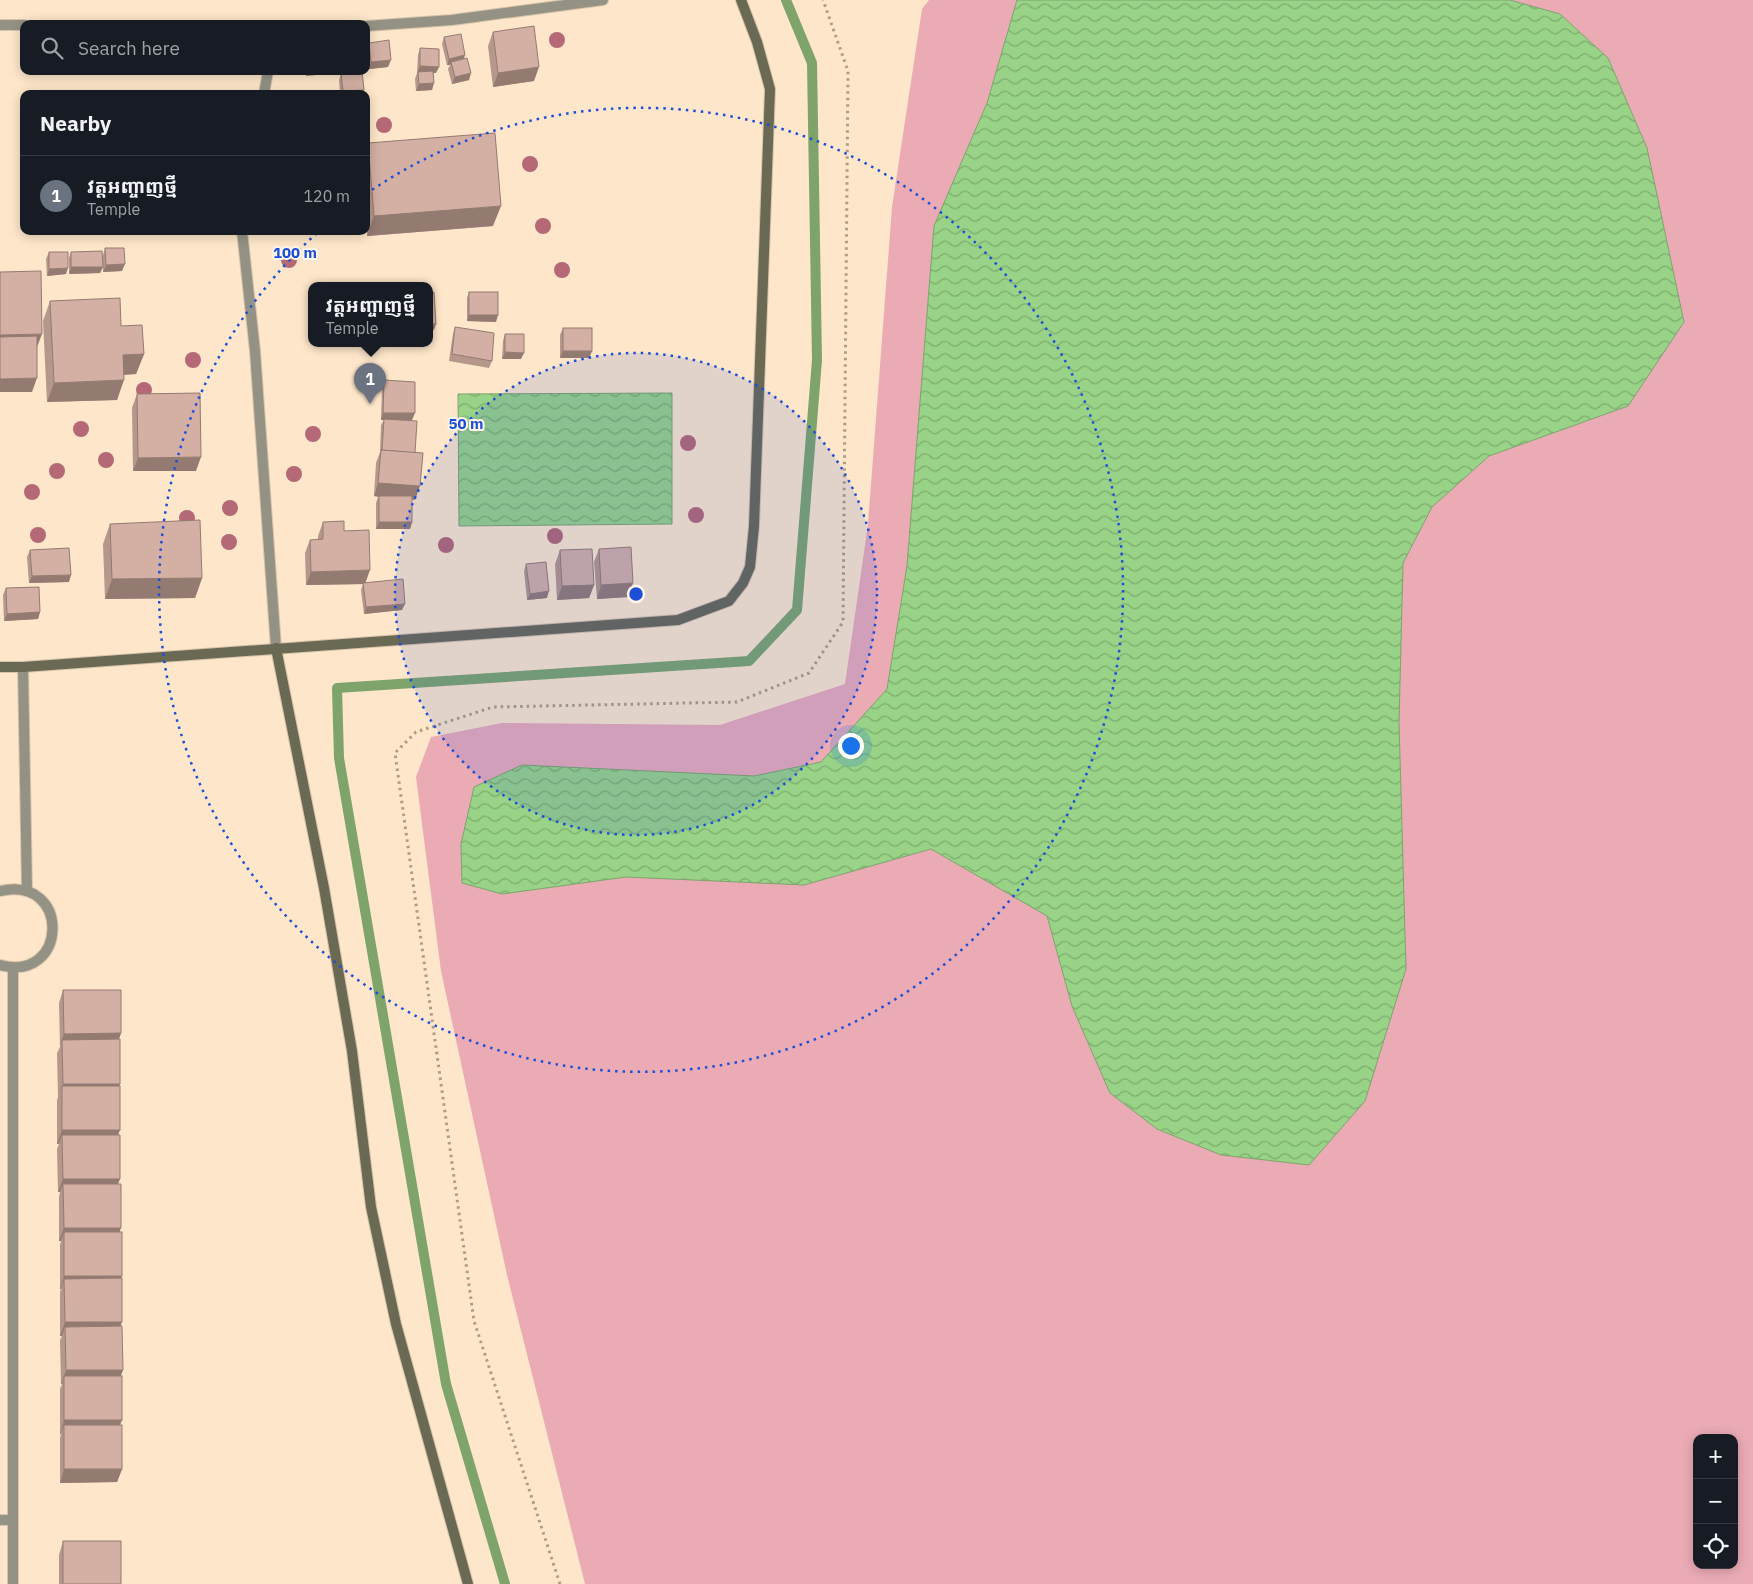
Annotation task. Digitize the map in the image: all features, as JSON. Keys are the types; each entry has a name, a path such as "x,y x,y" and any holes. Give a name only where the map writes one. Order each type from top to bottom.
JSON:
{"street":[{"path":"370,26 452,20 603,0"},
{"path":"0,667 23,667 678,620 729,601 743,583 750,567 754,526 770,89 757,42 741,0"},
{"path":"0,26 20,25"},
{"path":"265,90 267,75"},
{"path":"242,235 255,351 276,648 324,888 352,1051 371,1207 396,1324 468,1584"},
{"path":"23,667 28,890"},
{"path":"0,891 13,888 28,890 45,904 54,924 50,946 35,962 13,969 0,965"},
{"path":"13,969 13,1584"},
{"path":"0,1520 13,1520"}],"path":[{"path":"560,1584 474,1321 395,754 416,732 493,707 737,702 809,673 843,622 848,71 822,0"}],"shaded area":[{"path":"929,0 1753,0 1753,1584 585,1584 507,1275 441,971 416,777 431,737 502,723 720,725 845,684 868,524 892,207 922,9"}],"water":[{"path":"1017,0 1510,0 1560,14 1608,58 1647,148 1684,322 1628,406 1489,456 1432,507 1403,563 1399,723 1406,969 1365,1101 1309,1165 1221,1155 1157,1129 1110,1093 1072,1006 1047,916 931,849 804,885 626,877 502,894 462,883 461,844 474,787 522,765 754,776 821,762 887,689 907,566 934,226 987,103"},
{"path":"672,393 672,524 459,526 458,394"}],"building":[{"path":"534,26 539,67 498,73 493,32"},
{"path":"461,34 465,55 449,59 444,37"},
{"path":"389,40 391,60 371,62 370,43"},
{"path":"420,48 439,49 439,67 420,66"},
{"path":"467,58 471,73 455,77 451,62"},
{"path":"433,71 434,83 419,84 418,72"},
{"path":"341,75 362,75 364,90 343,90"},
{"path":"495,133 501,206 374,216 370,143"},
{"path":"105,248 124,248 125,264 106,265"},
{"path":"102,251 103,267 71,267 71,252"},
{"path":"49,252 68,252 68,268 49,269"},
{"path":"41,271 42,334 0,335 0,272"},
{"path":"434,292 436,324 433,324"},
{"path":"469,292 498,292 498,315 469,315"},
{"path":"120,298 121,326 142,325 144,354 123,355 124,380 54,383 50,301"},
{"path":"455,327 494,333 492,361 452,354"},
{"path":"563,328 592,328 592,351 563,351"},
{"path":"505,334 524,334 524,353 505,352"},
{"path":"37,336 37,378 0,379 0,337"},
{"path":"384,380 415,382 415,413 383,413"},
{"path":"200,393 201,457 138,458 137,394"},
{"path":"384,419 417,421 415,453 382,450"},
{"path":"381,450 423,453 420,486 378,483"},
{"path":"379,496 412,496 412,522 379,522"},
{"path":"200,520 202,578 112,579 110,524"},
{"path":"344,521 344,531 369,530 370,570 311,572 310,540 323,539 323,522"},
{"path":"631,547 633,583 601,585 599,549"},
{"path":"69,548 71,575 32,576 30,550"},
{"path":"592,549 594,585 562,586 560,550"},
{"path":"546,562 549,591 530,594 526,564"},
{"path":"403,579 405,604 366,607 363,583"},
{"path":"39,587 40,612 7,614 6,588"},
{"path":"63,990 121,990 121,1033 64,1034"},
{"path":"120,1039 120,1084 63,1084 62,1040"},
{"path":"62,1086 120,1086 120,1130 62,1130"},
{"path":"62,1135 120,1135 120,1179 63,1179"},
{"path":"63,1184 121,1184 121,1228 64,1228"},
{"path":"64,1232 122,1232 122,1276 64,1276"},
{"path":"122,1278 122,1322 65,1322 64,1279"},
{"path":"122,1326 123,1370 66,1370 65,1327"},
{"path":"64,1376 122,1376 122,1420 64,1420"},
{"path":"64,1425 122,1425 122,1469 64,1469"},
{"path":"63,1541 121,1541 121,1584 63,1584"}],"waterway":[{"path":"505,1584 446,1384 339,758 337,688 749,661 797,610 817,360 812,63 786,0"}],"place":[{"name":"វត្តអញ្ចាញថ្មី","path":"370,404"}]}
